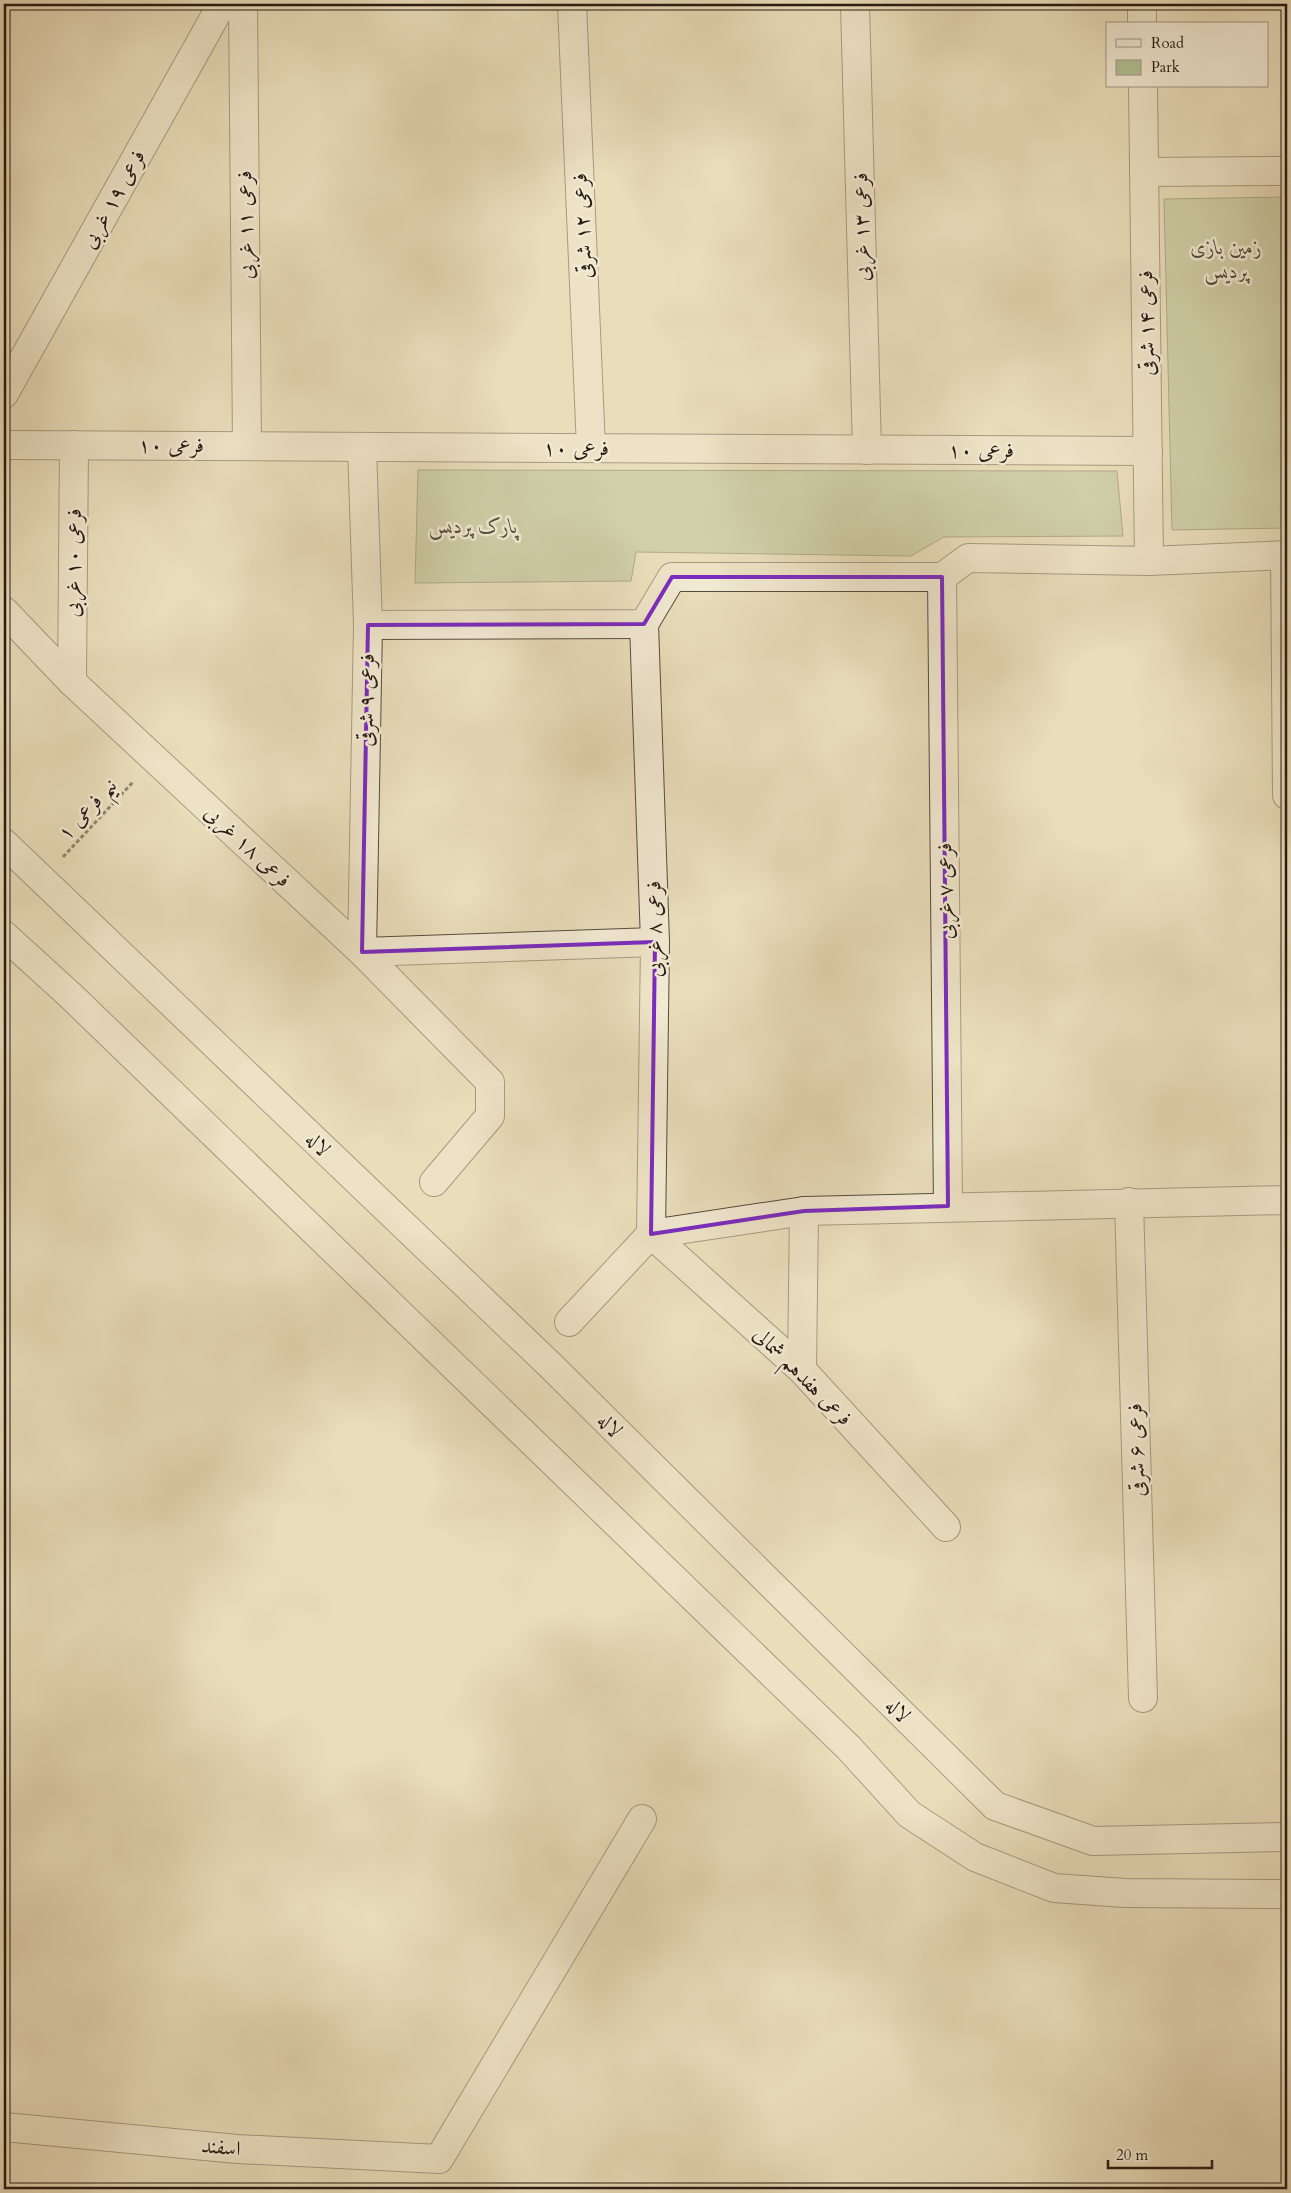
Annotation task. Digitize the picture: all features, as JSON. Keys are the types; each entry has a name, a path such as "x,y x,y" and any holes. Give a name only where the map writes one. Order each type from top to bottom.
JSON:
{"street":[{"name":"فرعی ۱۹ غربی","path":"4,394 222,4"},
{"name":"فرعی ۱۱ غربی","path":"243,4 247,446"},
{"name":"فرعی ۱۲ شرقی","path":"572,4 592,448"},
{"name":"فرعی ۱۳ غربی","path":"855,4 867,450"},
{"path":"1142,4 1142,22"},
{"name":"فرعی ۱۴ شرقی","path":"1143,88 1149,560"},
{"path":"1144,172 1287,171"},
{"name":"فرعی ۱۰","path":"4,445 1148,451"},
{"name":"فرعی ۱۰ غربی","path":"72,682 74,445"},
{"name":"فرعی ۹ شرقی","path":"362,447 368,625 362,952"},
{"path":"368,625 644,624 672,577 942,577 968,558 1149,560 1286,555 1287,796"},
{"name":"فرعی ۷ غربی","path":"942,577 948,1206"},
{"name":"فرعی ۱۸ غربی","path":"4,611 72,682 362,952 490,1082 490,1116 434,1182"},
{"name":"فرعی ۸ غربی","path":"644,624 655,942 651,1234"},
{"name":"لاله","path":"4,843 550,1365 995,1806 1093,1841 1287,1837"},
{"path":"4,935 70,996 849,1748 909,1814 975,1857 1054,1888 1125,1893 1287,1894"},
{"path":"362,952 655,942"},
{"path":"569,1322 651,1234 804,1210 1287,1200"},
{"name":"فرعی ۶ شرقی","path":"1129,1202 1143,1698"},
{"path":"802,1370 804,1210"},
{"name":"فرعی هفدهم شمالی","path":"651,1234 802,1370 946,1527"},
{"name":"اسفند","path":"4,2127 237,2149 439,2159 642,1819"}],"path":[{"name":"نیم فرعی ۱","path":"42,880 154,759"}],"highlighted area":[{"path":"672,577 942,577 948,1206 804,1211 651,1234 655,942 362,952 368,625 644,624"}],"green space":[{"name":"زمین بازی پردیس","path":"1287,197 1287,528 1172,530 1164,199"},
{"name":"پارک پردیس","path":"418,470 1117,471 1123,536 944,537 911,556 636,552 631,581 415,583"}]}
